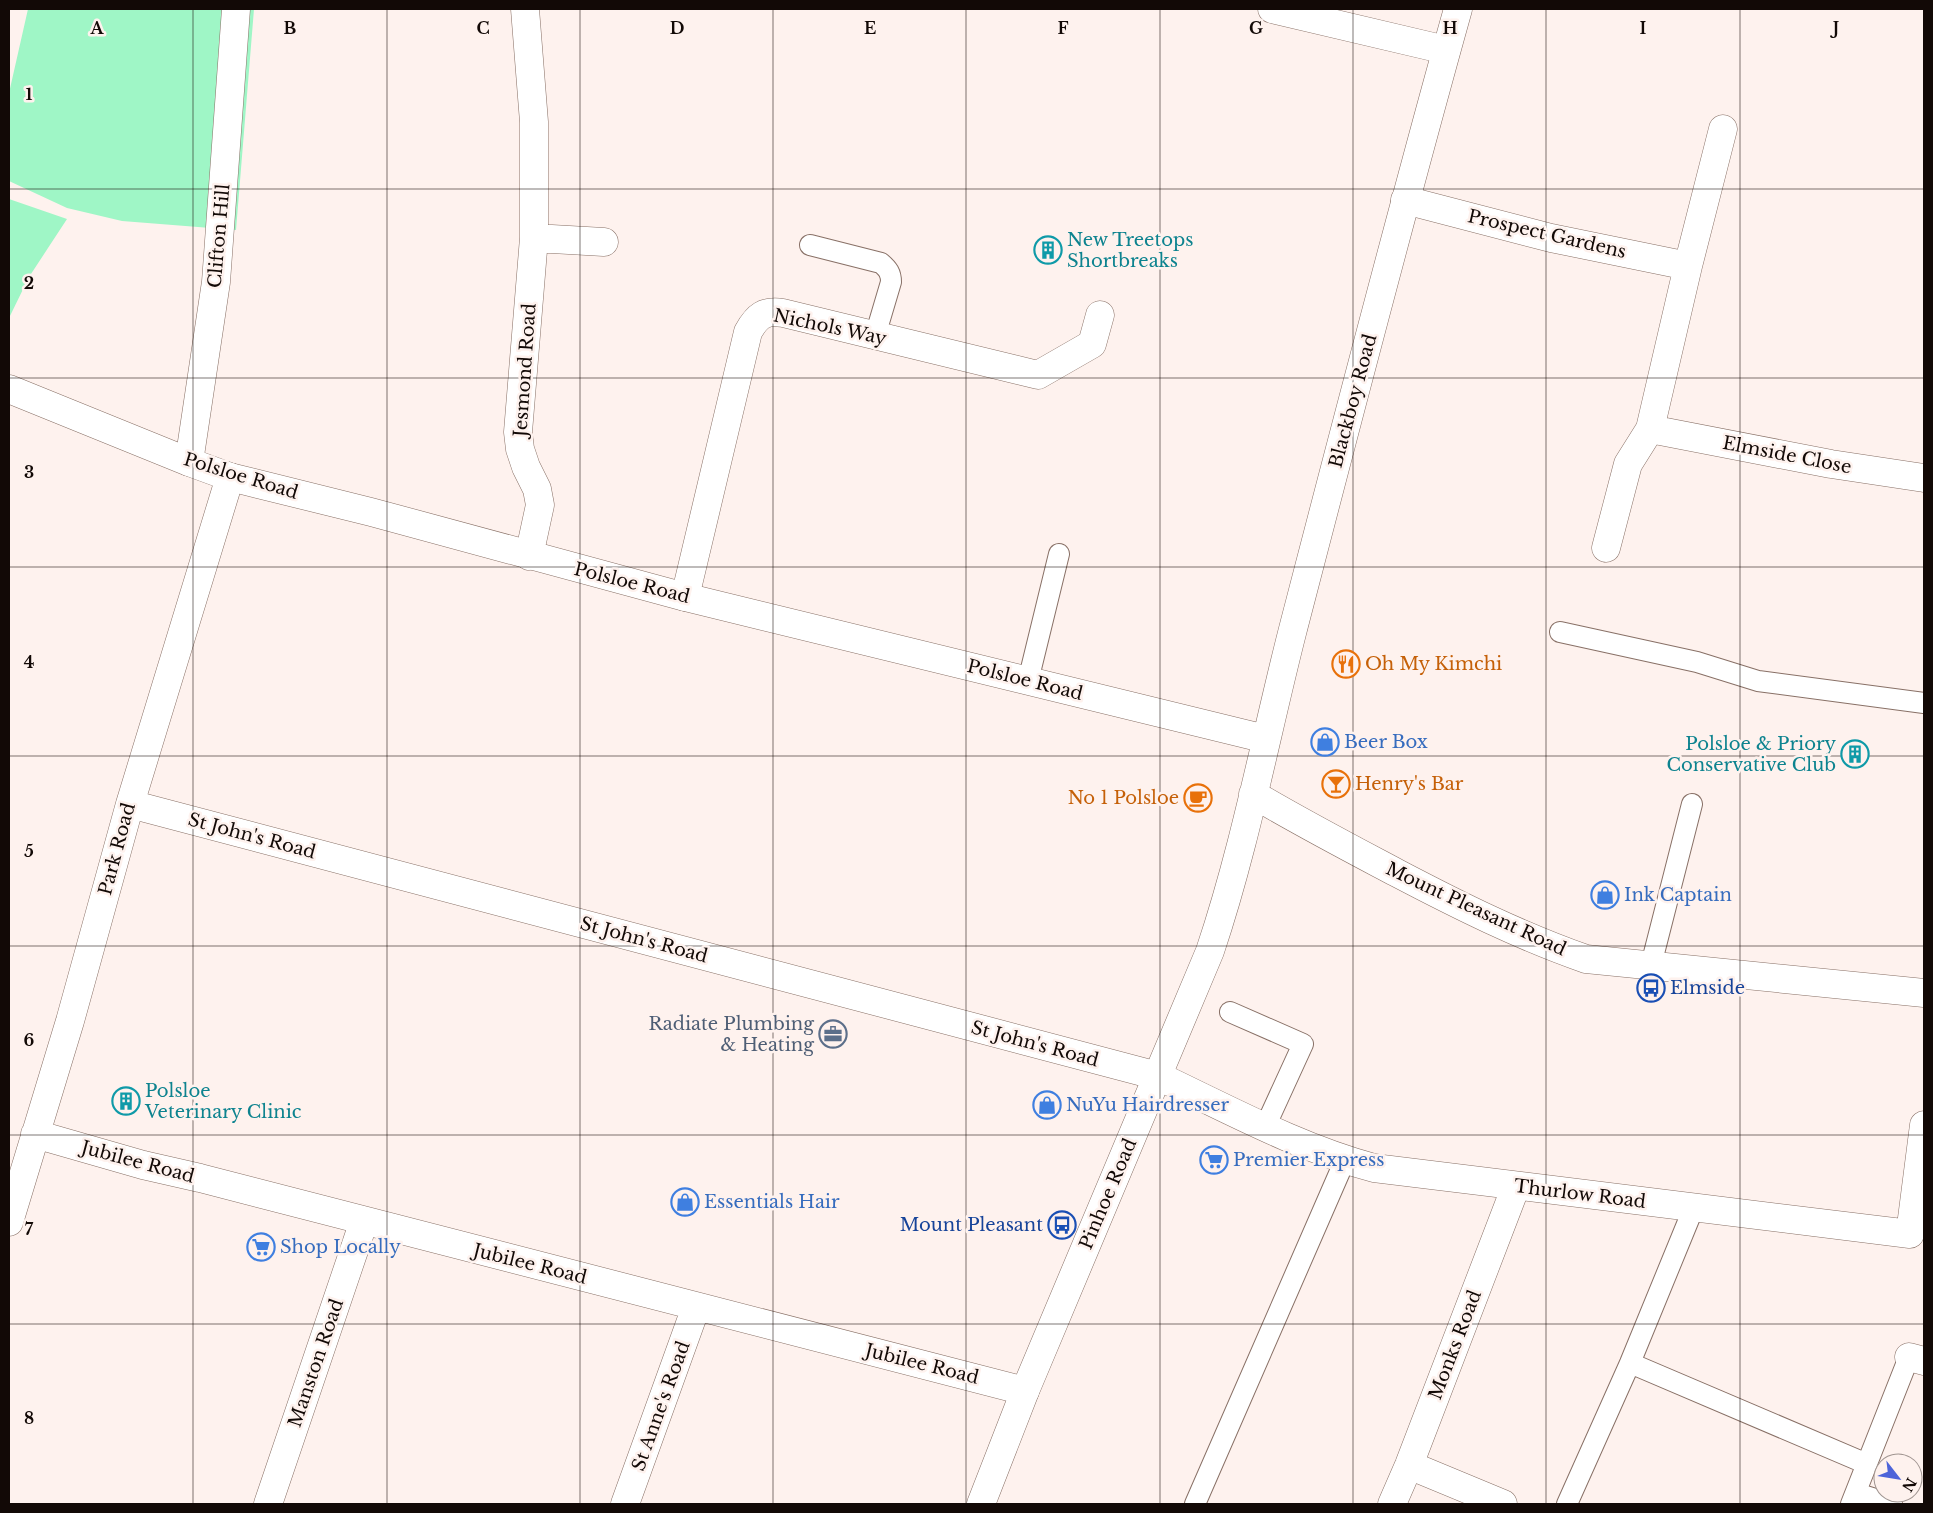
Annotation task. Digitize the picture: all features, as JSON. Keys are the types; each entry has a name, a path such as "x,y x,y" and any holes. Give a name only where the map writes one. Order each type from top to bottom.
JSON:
{"street":[{"name":"Clifton Hill","path":"189,462 216,282 236,9"},
{"name":"Jesmond Road","path":"525,9 534,122 534,238 518,432 520,449 526,467 537,489 540,505 530,556"},
{"path":"1272,9 1446,50"},
{"name":"Blackboy Road","path":"1253,794 1294,626 1405,200 1458,9"},
{"path":"1606,548 1628,464 1650,429 1688,266 1723,129"},
{"name":"Prospect Gardens","path":"1405,200 1551,238 1688,266"},
{"path":"534,238 604,242"},
{"name":"Nichols Way","path":"685,597 748,332 763,313 773,312 1038,375 1092,344 1100,314"},
{"name":"Polsloe Road","path":"9,389 230,477 371,512 685,597 1266,739"},
{"name":"Elmside Close","path":"1650,429 1831,464 1924,478"},
{"name":"Park Road","path":"9,1222 70,1021 130,804 230,477"},
{"name":"Mount Pleasant Road","path":"1253,794 1300,822 1457,904 1550,947 1586,959 1924,993"},
{"name":"Pinhoe Road","path":"981,1504 1025,1391 1210,951 1226,905 1253,794"},
{"name":"St John's Road","path":"130,804 1158,1076"},
{"name":"Thurlow Road","path":"1158,1076 1265,1127 1345,1160 1374,1168 1910,1234 1919,1207 1924,1125"},
{"name":"Jubilee Road","path":"35,1134 143,1165 200,1178 1025,1391"},
{"name":"Monks Road","path":"1392,1504 1409,1465 1516,1186"},
{"name":"Manston Road","path":"268,1504 364,1221"},
{"name":"St Anne's Road","path":"625,1504 696,1307"},
{"path":"1409,1465 1503,1504"}],"lane":[{"path":"810,245 881,263 887,268 891,274 891,282 875,336"},
{"path":"1028,681 1059,554"},
{"path":"1560,632 1697,662 1758,681 1924,704"},
{"path":"1651,965 1692,804"},
{"path":"1230,1012 1303,1044 1265,1127"},
{"path":"1195,1504 1345,1160"},
{"path":"1567,1504 1630,1363 1694,1207"},
{"path":"1892,1504 1854,1499 1867,1464 1917,1359"},
{"path":"1630,1363 1867,1464"}],"green space":[{"path":"28,9 254,9 236,230 122,221 67,208 9,181 9,93"},
{"path":"9,199 67,219 29,277 9,318"}],"place":[{"name":"New Treetops Shortbreaks","path":"1048,250"},
{"name":"Oh My Kimchi","path":"1346,664"},
{"name":"Beer Box","path":"1325,742"},
{"name":"Polsloe & Priory Conservative Club","path":"1855,754"},
{"name":"Henry's Bar","path":"1336,784"},
{"name":"No 1 Polsloe","path":"1198,798"},
{"name":"Ink Captain","path":"1605,895"},
{"name":"Elmside","path":"1651,988"},
{"name":"Radiate Plumbing & Heating","path":"833,1034"},
{"name":"Polsloe Veterinary Clinic","path":"126,1101"},
{"name":"NuYu Hairdresser","path":"1047,1105"},
{"name":"Premier Express","path":"1214,1160"},
{"name":"Essentials Hair","path":"685,1202"},
{"name":"Mount Pleasant","path":"1062,1225"},
{"name":"Shop Locally","path":"261,1247"}]}
